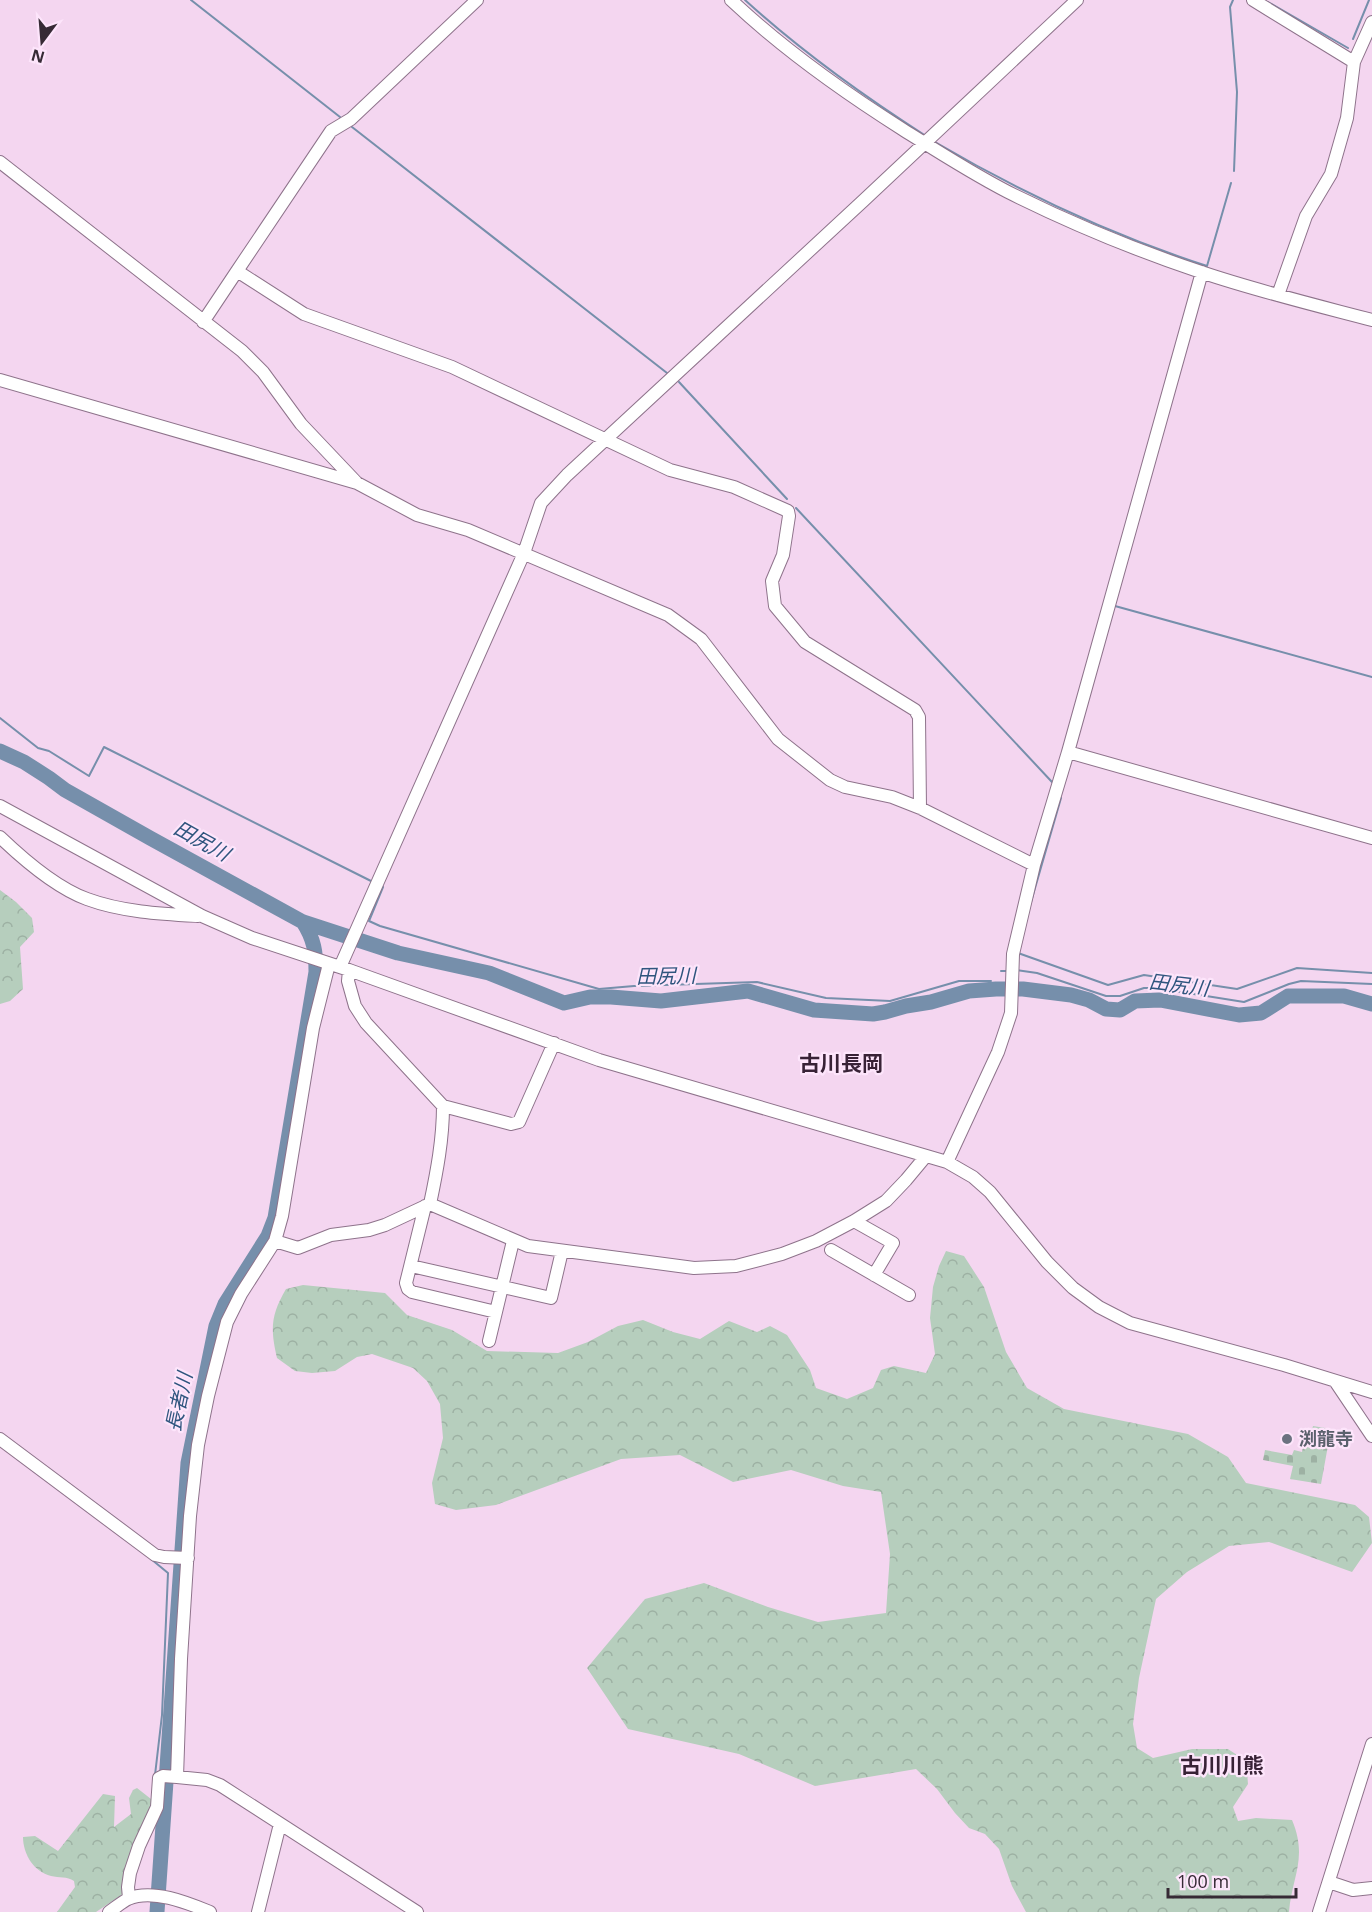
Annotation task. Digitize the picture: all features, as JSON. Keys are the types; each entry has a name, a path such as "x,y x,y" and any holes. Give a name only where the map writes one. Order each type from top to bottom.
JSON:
{"street":[{"path":"202,322 332,131 351,119 477,0"},
{"path":"731,0 807,64 869,108 1007,191 1122,243 1202,272 1372,320"},
{"path":"170,1776 182,1558 190,1516 198,1445 224,1331 234,1307 275,1241 291,1165 313,1028 335,966 348,947 524,553 541,503 567,475 1077,0"},
{"path":"1253,0 1354,62"},
{"path":"1278,295 1306,216 1331,174 1347,118 1354,62 1372,22"},
{"path":"0,162 242,351 263,372 301,424 357,483"},
{"path":"237,271 304,314 452,367 670,470 734,488 788,511 783,555 772,581 775,606 805,642 915,710 919,717 920,808"},
{"path":"947,1162 998,1052 1011,1013 1013,954 1034,865 1068,752 1202,272"},
{"path":"0,380 357,483 417,515 468,530 668,615 701,639 771,730 788,747 830,780 845,787 892,797 920,808 1034,865"},
{"path":"1068,752 1372,838"},
{"path":"0,806 202,916 252,938 644,1074 947,1162 974,1177 990,1192 1047,1262 1073,1288 1099,1307 1130,1323 1372,1392"},
{"path":"0,837 45,875 86,899 150,912 202,916"},
{"path":"335,966 348,981 355,1006 366,1023 443,1106 510,1124 519,1122 554,1043"},
{"path":"443,1106 439,1156 406,1283 412,1292 496,1312"},
{"path":"275,1241 298,1248 331,1235 369,1230 385,1225 427,1205 528,1246 694,1268 736,1266 782,1254 816,1241 854,1221 886,1202 926,1155"},
{"path":"854,1221 892,1243 874,1275"},
{"path":"489,1341 513,1240"},
{"path":"831,1250 909,1295"},
{"path":"411,1266 550,1298 562,1251"},
{"path":"1335,1381 1372,1436"},
{"path":"0,1439 155,1555 182,1558"},
{"path":"1319,1912 1372,1744"},
{"path":"129,1898 130,1873 139,1846 157,1807 159,1778 170,1776 214,1782 417,1912"},
{"path":"258,1912 280,1824"},
{"path":"1329,1882 1353,1890 1372,1888"},
{"path":"109,1912 129,1898 143,1896 175,1898 210,1912"}],"green space":[{"path":"0,890 32,918 34,932 20,947 23,989 10,1001 0,1004"},
{"path":"946,1251 964,1256 984,1287 1006,1352 1027,1388 1064,1409 1188,1434 1228,1457 1246,1483 1355,1505 1369,1517 1372,1543 1352,1572 1269,1542 1229,1546 1187,1572 1156,1599 1139,1678 1133,1724 1137,1748 1153,1758 1192,1749 1228,1749 1246,1761 1248,1784 1233,1807 1238,1821 1256,1818 1292,1820 1297,1833 1299,1856 1289,1912 1026,1912 1012,1886 999,1849 985,1834 969,1828 937,1789 916,1769 815,1786 739,1754 628,1729 587,1668 645,1599 704,1583 768,1607 818,1622 886,1613 890,1554 881,1492 843,1486 791,1470 733,1482 680,1455 621,1459 496,1505 456,1510 435,1504 432,1483 443,1438 440,1404 427,1381 413,1368 372,1354 357,1357 335,1371 312,1373 295,1371 277,1358 273,1338 275,1314 286,1289 303,1285 385,1293 407,1315 452,1330 487,1351 558,1353 588,1342 618,1326 643,1320 673,1332 700,1339 729,1321 757,1332 770,1326 787,1335 810,1370 816,1388 847,1399 873,1388 881,1370 894,1366 926,1373 935,1354 930,1318 933,1287"},
{"path":"1313,1426 1331,1429 1321,1484 1290,1479 1293,1466 1263,1460 1265,1450 1292,1455 1294,1450 1302,1452 1305,1434 1311,1435"},
{"path":"137,1788 151,1799 151,1810 123,1894 96,1912 57,1912 75,1887 74,1881 39,1871 27,1856 23,1837 35,1836 58,1851 103,1794 115,1796 114,1827 131,1814 129,1798 133,1790"}],"waterway":[{"path":"191,0 340,117"},
{"path":"745,0 832,72 926,136"},
{"path":"1233,0 1230,7 1237,92 1234,171"},
{"path":"1353,39 1369,0"},
{"path":"1268,2 1348,48"},
{"path":"352,127 667,373"},
{"path":"935,142 1001,179 1068,212 1136,241 1207,266 1231,183"},
{"path":"679,382 787,499"},
{"path":"796,508 1052,782"},
{"path":"1115,606 1372,677"},
{"path":"0,718 38,748 49,751 89,776 104,747 371,881"},
{"name":"田尻川","path":"0,751 24,762 65,790 303,922 398,953 489,973 564,1003 590,997 661,1001 748,991 814,1010 873,1014 931,1002 969,991 1023,989 1071,995 1089,1000 1106,1009 1120,1010 1135,1001 1160,1000 1239,1015 1261,1013 1288,996 1344,996 1372,1004"},
{"path":"1031,902 1061,798"},
{"path":"381,886 383,887 369,921 599,989 757,982 826,998 890,1001 959,981 991,981"},
{"name":"長者川","path":"157,1912 188,1463 216,1326 225,1304 268,1236 275,1218 316,972 314,946 303,922"},
{"path":"1018,953 1108,985 1144,975 1237,989 1297,968 1372,973"},
{"path":"1016,970 1037,973 1106,996 1120,996 1144,988 1156,988 1244,1002 1301,981 1372,984"},
{"path":"1001,971 1006,971"},
{"path":"151,1559 168,1573 162,1715 155,1775"}],"place":[{"name":"渕龍寺","path":"1287,1439"}],"district":[{"name":"古川長岡","path":"841,1064"},
{"name":"古川川熊","path":"1222,1766"}]}
